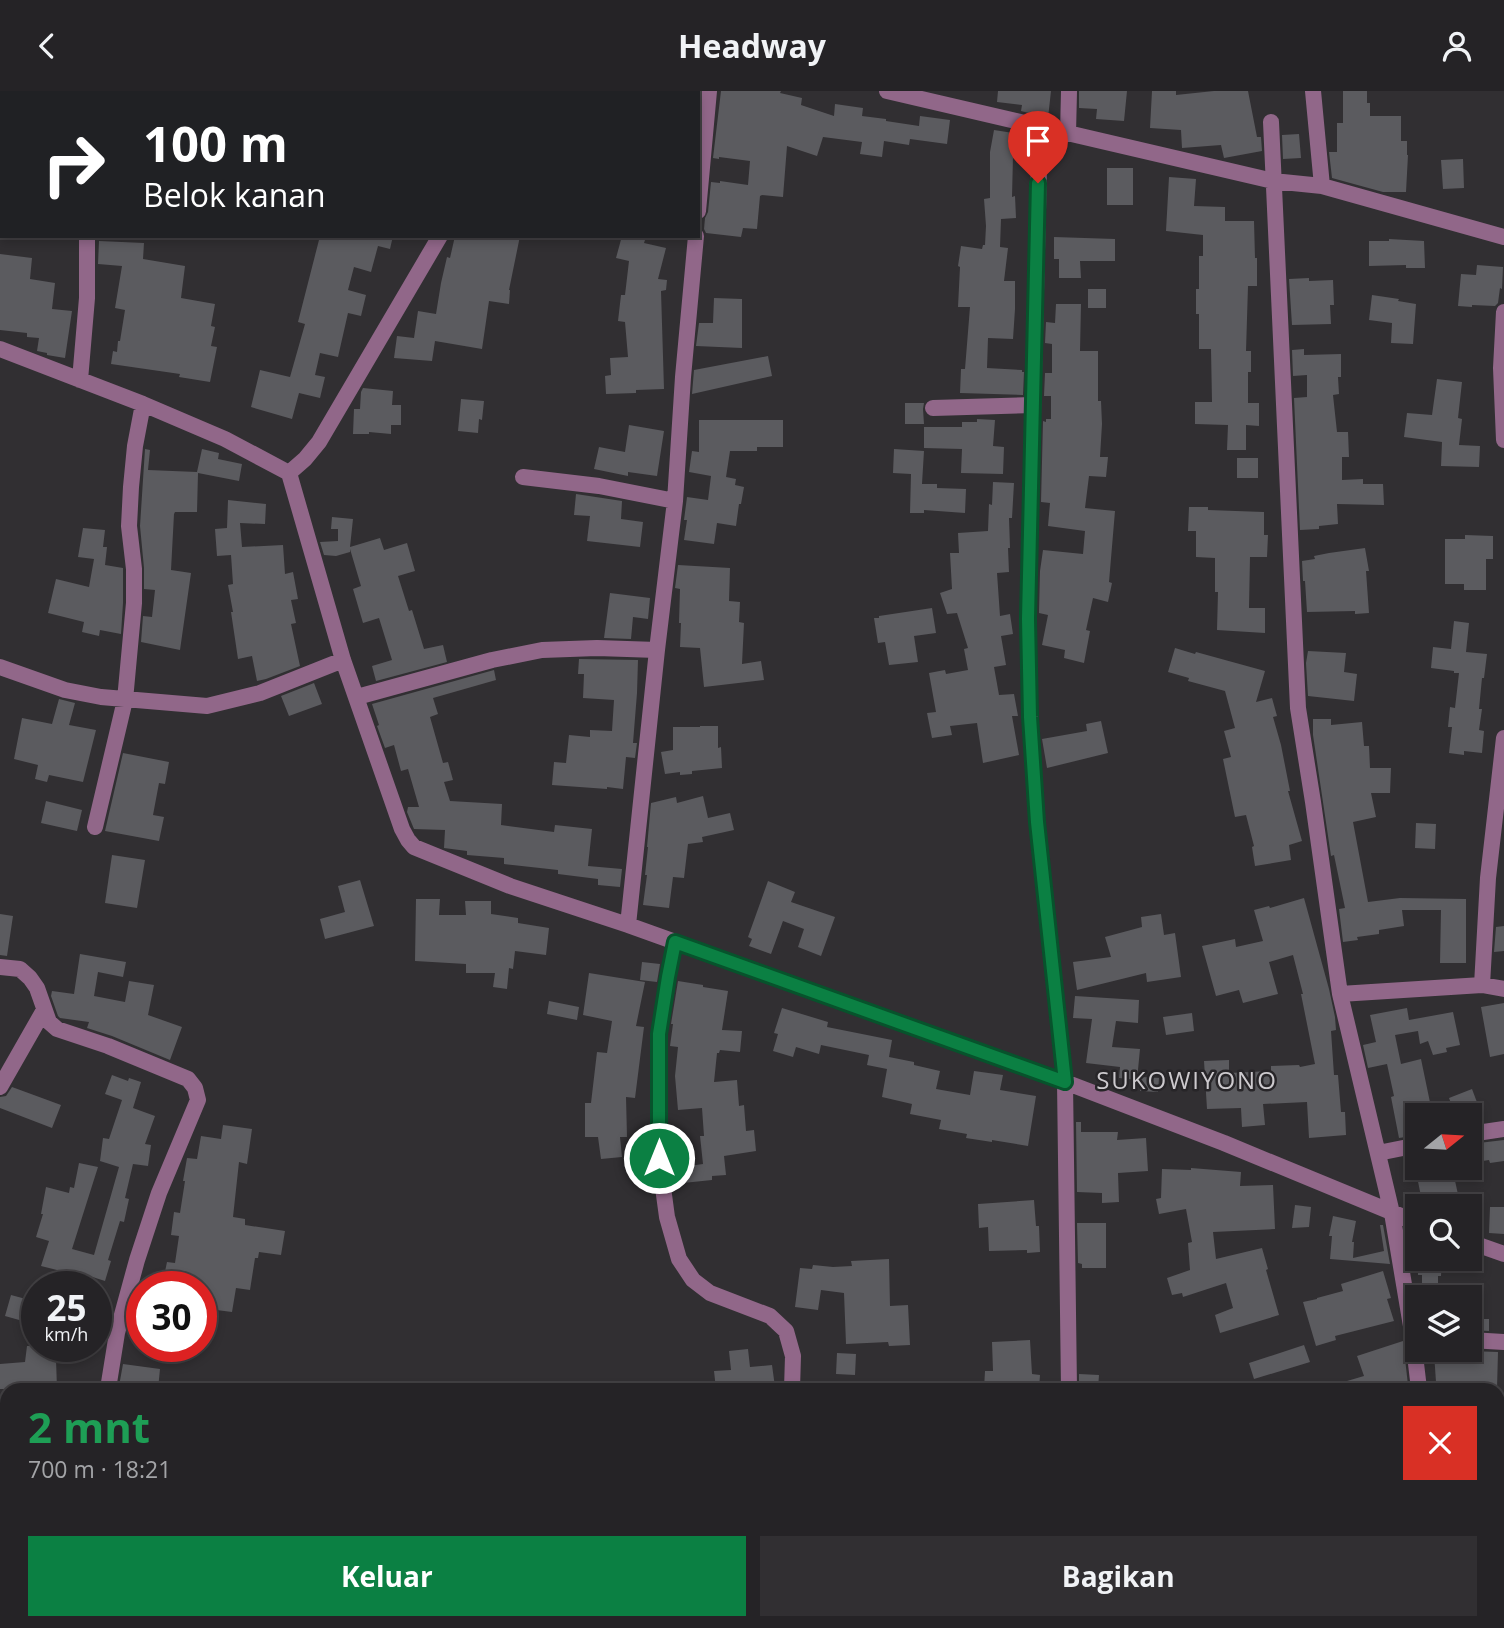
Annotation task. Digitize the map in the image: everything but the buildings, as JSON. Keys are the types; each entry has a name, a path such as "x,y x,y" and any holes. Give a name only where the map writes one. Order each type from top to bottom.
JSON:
{"street":[{"path":"700,189 709,91"},
{"path":"887,91 1273,181 1322,186 1504,237"},
{"path":"1068,134 1069,91"},
{"path":"1313,91 1322,186"},
{"path":"1271,122 1298,708 1340,994 1392,1213 1405,1285"},
{"path":"1040,128 1028,619 1030,717 1037,822 1065,1082 1069,1383"},
{"path":"80,380 87,298 87,238"},
{"path":"289,473 319,442 439,238"},
{"path":"628,925 675,501 696,238"},
{"path":"1504,312 1501,368 1504,440"},
{"path":"0,349 225,439 289,473 343,660 402,829 414,847 510,886 628,925 1065,1082 1224,1143 1405,1218"},
{"path":"95,827 125,700 134,603 134,569 128,526 135,446 143,404"},
{"path":"933,408 1033,405"},
{"path":"523,477 599,486 675,501"},
{"path":"357,697 492,660 542,650 657,650"},
{"path":"0,667 65,690 125,700 207,706 260,693 343,660"},
{"path":"1482,985 1496,877 1504,738"},
{"path":"675,942 659,1034 659,1158 667,1217 679,1259 693,1280 710,1293 771,1316 786,1332 793,1356 792,1383"},
{"path":"0,967 20,969 30,978 37,988 49,1022 57,1029 108,1046 188,1079 195,1087 198,1100 159,1193 137,1259 117,1333 109,1383"},
{"path":"1340,994 1482,985 1504,989"},
{"path":"0,1087 44,1010"},
{"path":"1482,1132 1504,1129"},
{"path":"1378,1153 1405,1148"},
{"path":"1482,1246 1504,1254"},
{"path":"1482,1341 1504,1342"},
{"path":"1417,1362 1419,1383"}],"district":[{"name":"SUKOWIYONO","path":"1187,1081"}],"route":[{"path":"659,1158 659,1034 675,942 1065,1082 1037,822 1030,717 1028,619 1038,183"}]}
